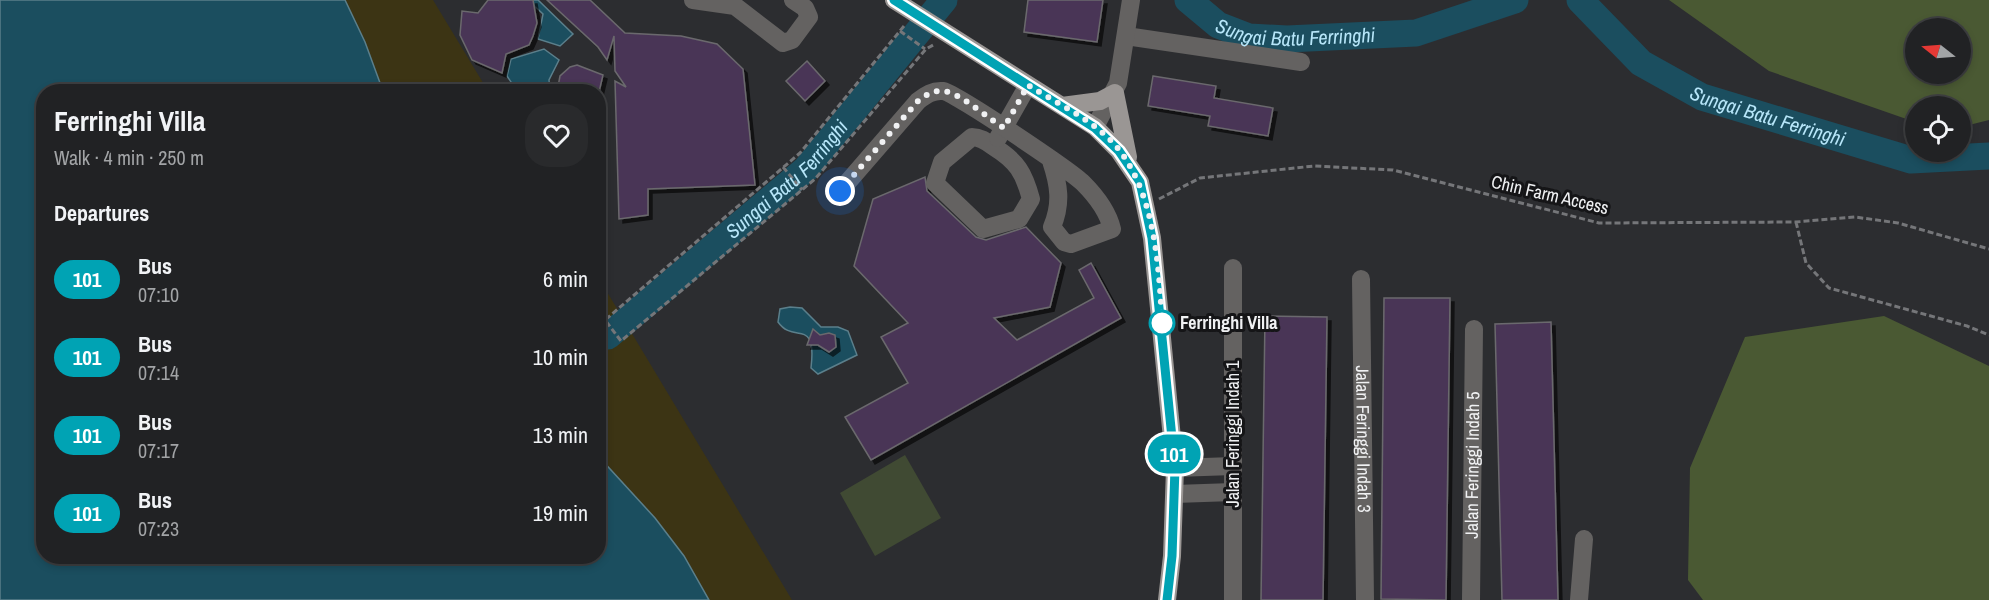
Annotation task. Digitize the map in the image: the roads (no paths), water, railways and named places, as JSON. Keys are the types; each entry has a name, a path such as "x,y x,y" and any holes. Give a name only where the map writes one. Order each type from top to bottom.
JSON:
{"main road":[{"path":"894,0 1107,136 1140,182 1147,205 1159,285 1175,468 1167,600"},
{"path":"1062,106 1100,101 1114,93 1131,168"}],"street":[{"path":"693,0 735,6 783,43 792,40 809,17 805,8 793,0"},
{"path":"1095,128 1114,93 1131,0"},
{"path":"1126,36 1301,62"},
{"path":"993,146 1028,85"},
{"path":"840,191 918,101 930,93 944,91 957,97 1082,182 1110,217 1112,229 1071,244 1064,242 1052,227 1059,209 1059,187 1051,161"},
{"path":"979,138 993,146 1011,157 1025,178 1030,200 1019,219 986,230 937,186 934,179 942,162 969,139 979,138"},
{"name":"Jalan Feringgi Indah 1","path":"1233,268 1233,600"},
{"name":"Jalan Feringgi Indah 3","path":"1361,279 1365,600"},
{"name":"Jalan Feringgi Indah 5","path":"1471,600 1474,329"},
{"path":"1175,468 1233,466"},
{"path":"1175,494 1233,492"},
{"path":"1579,600 1584,539"}],"water":[{"path":"0,0 345,0 365,42 380,84 36,84 36,564 606,564 606,465 655,518 684,556 709,600 0,600"},
{"path":"528,0 538,0 573,34 560,46 538,39 543,14"},
{"path":"544,49 559,60 549,80 549,84 512,84 507,76 511,59"},
{"path":"802,308 821,327 838,327 848,331 857,355 818,374 811,368 811,342 803,334 791,332 778,322 780,309"}],"waterway":[{"name":"Sungai Batu Ferringhi","path":"608,336 806,169 944,0"},
{"name":"Sungai Batu Ferringhi","path":"1188,0 1218,25 1249,37 1287,39 1416,33 1515,0"},
{"name":"Sungai Batu Ferringhi","path":"1580,0 1641,63 1702,97 1911,160 1989,156"}],"place":[{"name":"Ferringhi Villa","path":"1162,323"}]}
